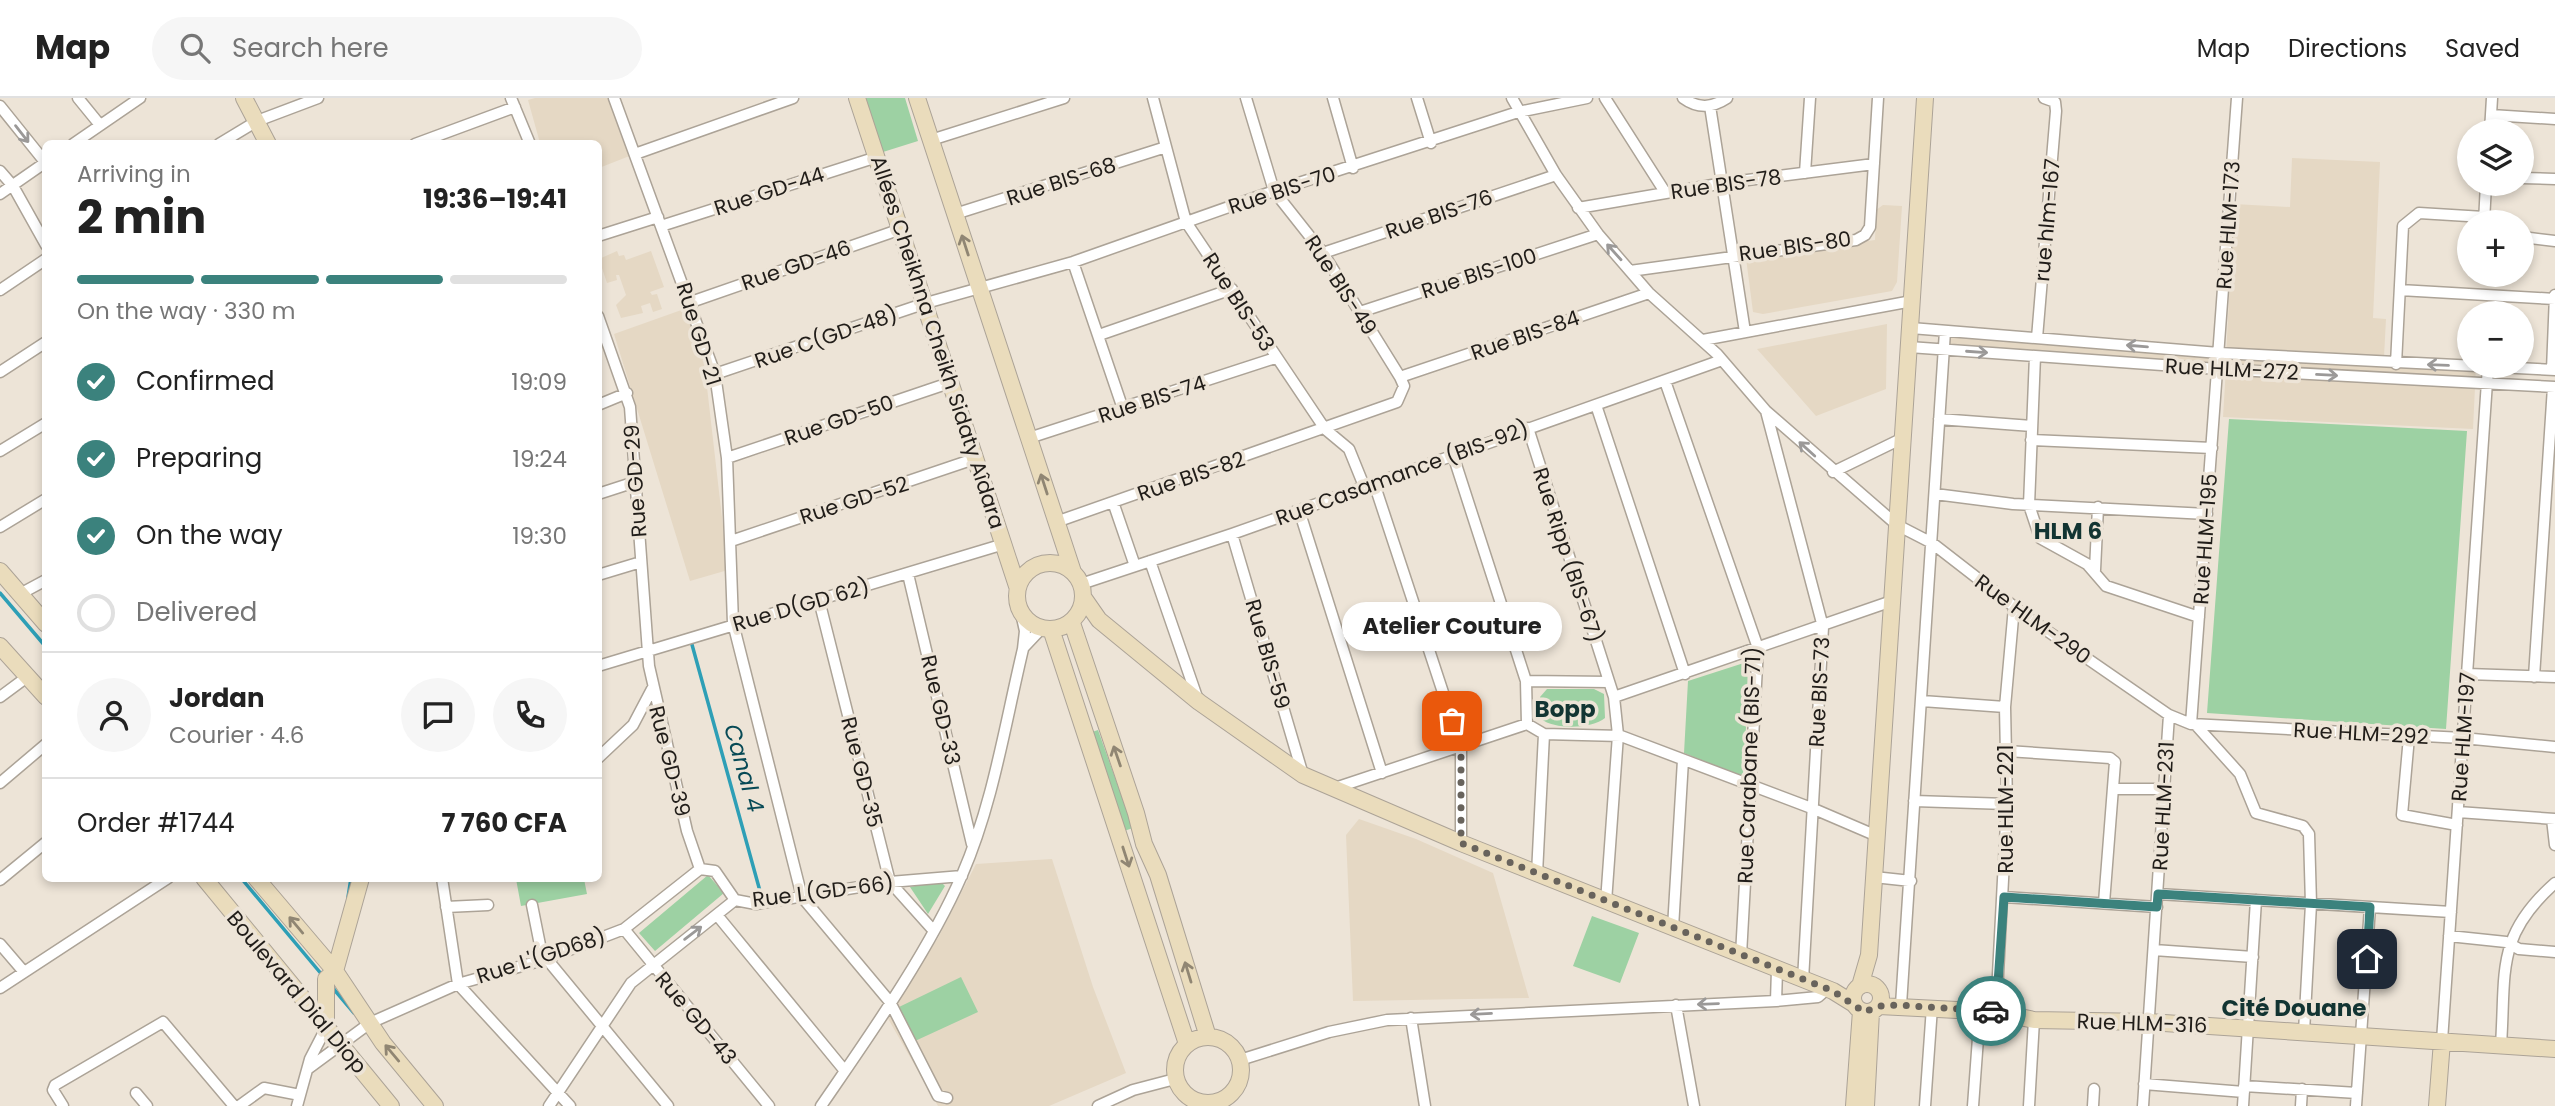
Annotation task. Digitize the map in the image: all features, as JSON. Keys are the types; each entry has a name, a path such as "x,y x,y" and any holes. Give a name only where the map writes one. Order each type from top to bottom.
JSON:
{"street":[{"path":"78,98 100,125"},
{"path":"79,140 140,98"},
{"path":"244,98 266,140"},
{"path":"226,140 257,121 318,98"},
{"name":"Rue GD-21","path":"614,98 691,302 715,374 727,458 733,623 802,897"},
{"path":"635,154 793,98"},
{"name":"Allées Cheikhna Cheikh Sidaty Aîdara","path":"858,98 928,302 1017,586"},
{"path":"917,98 955,214 975,290 1079,584 1080,610 1073,622 1144,844 1158,875 1208,1037"},
{"path":"931,140 1064,98"},
{"name":"Rue BIS-53","path":"1153,98 1186,222 1275,358 1325,429 1349,449 1369,484 1461,747 1461,843"},
{"name":"Rue BIS-49","path":"1246,98 1274,191 1323,253 1400,377"},
{"path":"1333,98 1353,167"},
{"path":"1416,98 1431,143"},
{"name":"Rue HLM-290","path":"1512,98 1556,175 1598,234 1649,293 1703,340 1766,411 1833,472 1897,524 1932,543 2014,607 2169,715"},
{"name":"Rue BIS-70","path":"975,290 1073,262 1274,191 1431,143 1518,112 1587,98"},
{"path":"1605,98 1665,192"},
{"path":"1683,98 1693,104 1710,106 1727,98"},
{"path":"1805,173 1810,98"},
{"name":"Rue BIS-80","path":"1630,271 1734,254 1856,240 1865,234 1870,226 1878,98"},
{"path":"1866,1106 1869,955 1925,98"},
{"name":"rue hlm-167","path":"2037,338 2055,103 2044,98"},
{"name":"Rue HLM-173","path":"2219,353 2237,98"},
{"path":"2491,119 2492,98"},
{"path":"424,140 513,102 528,140"},
{"path":"0,106 42,158"},
{"path":"1710,106 1745,332"},
{"path":"2491,115 2555,119"},
{"name":"Rue BIS-68","path":"955,214 1166,147"},
{"name":"Rue GD-44","path":"602,235 660,221 877,157"},
{"path":"0,194 42,164"},
{"name":"Rue BIS-78","path":"1578,208 1724,183 1874,164"},
{"path":"0,171 13,186 42,238"},
{"name":"Rue BIS-76","path":"1323,253 1556,175"},
{"path":"2534,178 2555,179"},
{"path":"2396,364 2403,226 2408,219 2419,214 2457,218"},
{"name":"Rue GD-46","path":"691,302 901,229"},
{"name":"Rue BIS-100","path":"1360,312 1598,234"},
{"path":"2534,238 2555,240"},
{"path":"0,290 42,262"},
{"path":"1073,262 1123,409"},
{"path":"1099,335 1232,289"},
{"name":"Rue C(GD-48)","path":"715,374 928,302 975,290"},
{"path":"2400,290 2555,299"},
{"path":"2554,370 2555,292"},
{"name":"Rue BIS-84","path":"1400,377 1649,293"},
{"path":"1703,340 1912,301"},
{"name":"Rue GD-29","path":"602,327 627,393 647,651"},
{"name":"Rue HLM-272","path":"1910,328 2219,353 2457,366"},
{"path":"1899,1005 1911,880 1945,331"},
{"path":"0,372 42,345"},
{"name":"Rue HLM-272","path":"1909,348 2218,369 2554,387"},
{"name":"Rue HLM-195","path":"2193,724 2219,353"},
{"path":"2035,356 2029,505 2040,538 2095,570"},
{"name":"Rue BIS-74","path":"1029,438 1275,358"},
{"name":"Rue Casamance (BIS-92)","path":"1079,584 1232,534 1722,360"},
{"name":"Rue HLM-272","path":"2534,369 2554,370"},
{"path":"1325,429 1397,402 1404,386 1400,377"},
{"name":"Rue HLM-197","path":"2437,1106 2487,378"},
{"name":"Rue Carabane (BIS-71)","path":"1665,381 1758,648 1741,955"},
{"name":"Rue GD-50","path":"727,458 952,382"},
{"path":"2534,677 2554,387"},
{"path":"602,403 627,393"},
{"path":"1596,404 1685,674"},
{"name":"Rue BIS-73","path":"1766,411 1823,626 1803,980"},
{"path":"1939,419 2032,426"},
{"path":"0,451 42,425"},
{"name":"Rue Ripp (BIS-67)","path":"1528,428 1614,697 1618,735"},
{"name":"Rue BIS-82","path":"1056,522 1325,429"},
{"path":"1833,472 1903,438"},
{"path":"2031,440 2212,448"},
{"path":"1453,455 1526,681 1527,724"},
{"name":"Rue GD-52","path":"731,541 977,458"},
{"path":"602,493 635,482"},
{"path":"1935,494 2029,505 2207,514"},
{"path":"0,527 42,501"},
{"path":"1113,502 1135,566"},
{"path":"2098,508 2095,570 2098,580 2106,586 2199,617"},
{"path":"1299,510 1382,773"},
{"name":"Rue BIS-59","path":"1232,534 1303,775"},
{"name":"Rue D(GD 62)","path":"602,665 733,623 1004,544"},
{"path":"1150,561 1199,702"},
{"path":"602,574 641,562"},
{"path":"821,1106 890,1002 962,876 990,786 1024,647 1025,632 1017,602 1017,586 1025,574 1040,564 1057,564 1079,584"},
{"path":"0,571 42,619"},
{"name":"Rue GD-33","path":"908,574 973,845"},
{"path":"20,594 42,582"},
{"name":"Rue HLM-316","path":"1079,584 1099,620 1199,702 1303,775 1461,843 1830,990 1899,1005 1988,1011 2035,1020 2149,1022 2555,1049"},
{"name":"Rue GD-35","path":"819,600 890,882 933,930"},
{"path":"1614,697 1892,601"},
{"name":"Rue HLM-221","path":"1973,1106 2004,897 2007,804 2005,707 2014,607"},
{"path":"1021,613 1046,629 1187,1044"},
{"path":"1024,647 1046,629 1073,622 1090,619 1111,628"},
{"path":"0,646 42,692"},
{"name":"Rue GD-39","path":"647,651 652,688 687,831 700,869"},
{"path":"2467,674 2555,677"},
{"path":"0,697 27,677"},
{"path":"1526,681 1609,682"},
{"path":"602,754 633,724 652,688"},
{"path":"1922,701 2005,707"},
{"name":"Rue HLM-292","path":"2169,715 2193,724 2463,738 2555,747"},
{"name":"Rue HLM-231","path":"2143,1106 2169,715"},
{"path":"1332,789 1527,724 1544,734 1618,735 1814,808 1877,836"},
{"path":"2193,724 2245,782 2256,813 2308,829 2311,904 2304,1032"},
{"path":"1537,874 1544,734"},
{"path":"1606,902 1618,735"},
{"path":"2409,737 2402,816 2457,825"},
{"path":"0,783 42,747"},
{"path":"2007,751 2110,758 2116,766 2104,903"},
{"path":"1673,928 1683,760"},
{"path":"2114,789 2162,789"},
{"path":"1914,801 2007,804"},
{"path":"2458,812 2554,819 2555,845"},
{"path":"0,880 42,845"},
{"name":"Rue L(GD-66)","path":"700,869 715,871 735,900 756,904 890,882 962,876"},
{"name":"Rue L'(GD68)","path":"309,1068 370,1023 458,984 545,959 624,929 700,869"},
{"path":"1874,877 1911,880"},
{"path":"0,988 162,882"},
{"name":"Boulevard Dial Diop","path":"207,882 391,1106"},
{"name":"Boulevard Dial Diop","path":"260,882 335,971 370,1023 435,1106"},
{"path":"63,1106 53,1090 55,1086 163,1022 237,1106 264,1088 298,1101 326,1028 326,979 335,971 360,882"},
{"path":"443,882 458,984 570,1106"},
{"path":"2501,1045 2510,943 2531,904 2555,883"},
{"path":"2158,894 2451,912"},
{"path":"802,897 890,1002 938,1096 947,1098"},
{"path":"2004,897 2157,907"},
{"path":"549,1106 631,984 651,965 735,900"},
{"path":"2243,1106 2256,900"},
{"path":"446,907 488,905"},
{"path":"532,905 545,959 668,1106"},
{"path":"2356,1106 2370,907"},
{"path":"717,915 845,1071"},
{"name":"Rue GD-43","path":"624,929 769,1106"},
{"path":"2449,936 2510,943 2519,949 2555,952"},
{"path":"0,944 24,972"},
{"path":"2154,950 2253,957"},
{"path":"1776,1001 1777,970"},
{"path":"1240,1060 1341,1029 1410,1018 1776,1001 1818,997 1830,990"},
{"path":"1854,1106 1867,999"},
{"path":"1676,1005 1694,1106"},
{"path":"1925,1106 1932,1007"},
{"path":"1410,1018 1425,1106"},
{"path":"2029,1106 2035,1020"},
{"path":"1208,1037 1231,1046 1240,1060 1240,1080 1231,1101 1205,1105 1191,1100 1181,1091 1175,1079 1177,1057 1187,1044 1208,1037"},
{"path":"1098,1106 1133,1090 1175,1079"},
{"path":"2144,1084 2357,1093"},
{"path":"2093,1106 2094,1089"},
{"path":"2301,1106 2302,1089"},
{"path":"136,1093 147,1106"}],"shaded area":[{"path":"612,98 632,155 602,167 602,140 539,140 528,100"},
{"path":"2292,158 2380,162 2373,318 2386,319 2384,357 2457,364 2457,378 2475,378 2473,429 2223,417 2226,368 1947,347 1948,334 2226,356 2234,204 2290,207"},
{"path":"1883,205 1902,206 1897,282 1892,291 1763,314 1753,312 1746,258 1875,240 1876,210"},
{"path":"617,251 619,256 624,255 626,260 651,251 664,287 650,292 652,295 657,294 662,309 653,312 650,303 641,306 643,313 621,318 616,305 626,295 619,275 616,275 617,280 607,283 602,258"},
{"path":"687,308 704,361 728,570 690,581 614,334"},
{"path":"1887,324 1886,389 1816,416 1757,349"},
{"path":"1359,819 1416,839 1493,873 1529,998 1353,1001 1346,835"},
{"path":"1052,859 1093,987 1126,1073 1049,1106 938,1106 886,1015 938,938 976,864"}],"green space":[{"path":"866,98 905,98 918,141 883,152"},
{"path":"2229,419 2467,431 2446,729 2207,713"},
{"path":"1750,661 1743,777 1684,753 1688,681"},
{"name":"Bopp","path":"1547,689 1594,689 1604,694 1605,718 1583,726 1547,723 1541,719 1540,697"},
{"path":"1098,730 1133,828 1124,831 1089,733"},
{"path":"708,875 724,893 655,951 639,933"},
{"path":"940,881 945,886 928,914 910,887"},
{"path":"517,882 585,882 587,894 521,906"},
{"path":"1592,916 1639,933 1620,983 1573,966"},
{"path":"961,977 978,1012 915,1041 899,1007"}],"waterway":[{"path":"0,593 42,642"},
{"name":"Canal 4","path":"691,641 763,902"},
{"path":"244,882 323,976"},
{"path":"348,897 350,882"},
{"path":"332,987 354,1013"}],"way so far":[{"path":"1452,721 1461,747 1461,843 1833,991 1864,1012 1871,1012 1879,1006 1897,1005 1991,1011"}],"place":[{"name":"Atelier Couture","path":"1452,721"}],"district":[{"name":"HLM 6","path":"2068,531"},
{"name":"Bopp","path":"1565,709"},
{"name":"Cité Douane","path":"2294,1008"}],"route":[{"path":"1991,1011 1996,1012 2004,897 2157,907 2158,894 2370,907 2367,959"}]}
